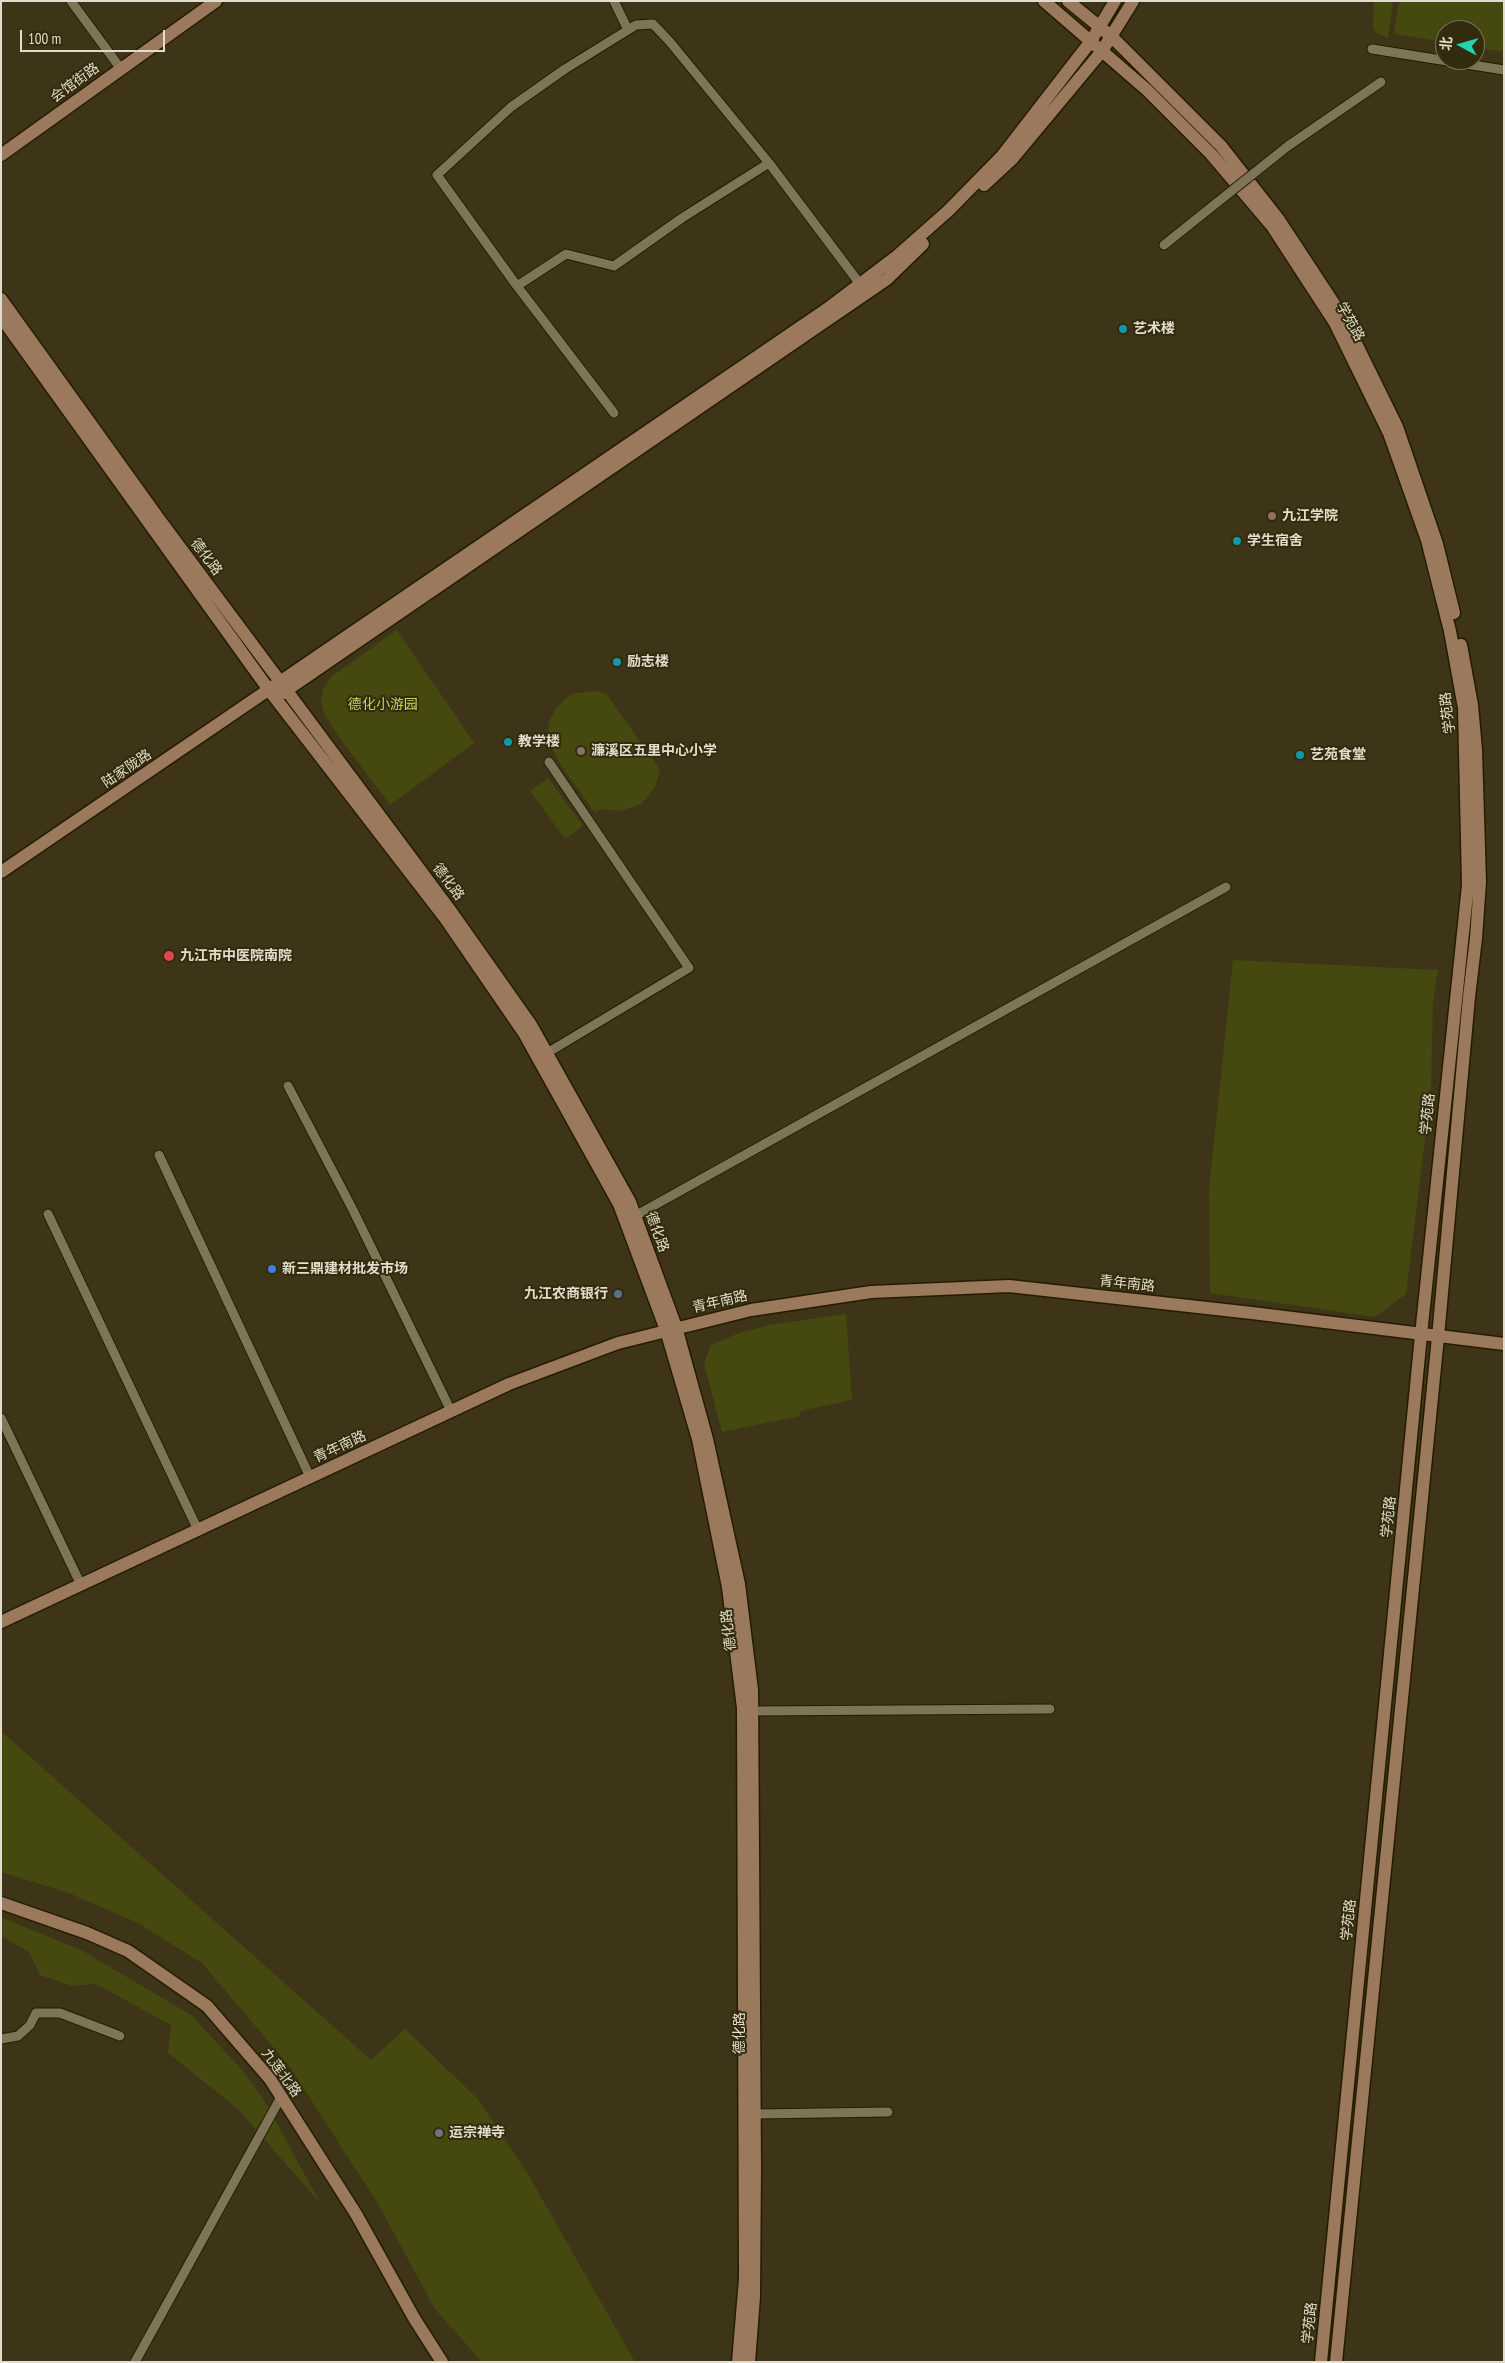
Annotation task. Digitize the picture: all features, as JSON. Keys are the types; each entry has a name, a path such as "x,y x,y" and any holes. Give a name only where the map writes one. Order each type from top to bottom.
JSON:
{"street":[{"path":"71,1 122,69"},
{"name":"会馆街路","path":"1,155 216,1"},
{"path":"614,1 628,30"},
{"name":"学苑路","path":"1044,1 1147,90 1211,154 1272,226 1335,323 1389,433 1427,540 1450,631 1464,708 1468,885 1321,2362"},
{"name":"学苑路","path":"1068,1 1112,37 1221,146 1279,220 1344,319 1397,427 1437,544 1458,631 1472,705 1476,750 1480,882 1438,1337 1336,2362"},
{"path":"278,690 827,309 897,256 948,211 1002,156 1091,41 1115,1"},
{"path":"278,690 887,278 1012,158 1102,51 1133,1"},
{"path":"614,413 517,286 438,175 511,107 565,69 636,25 653,24 670,42 769,163 860,284"},
{"path":"1372,49 1504,70"},
{"path":"1164,245 1288,146 1381,82"},
{"path":"517,286 566,254 614,266 682,218 769,163"},
{"name":"德化路","path":"1,299 159,519 278,690 450,910 531,1025 630,1202 707,1439 740,1592 752,1690 755,2114 754,2297 750,2362"},
{"name":"德化路","path":"1,318 278,690 444,918 524,1033 619,1204 671,1329 698,1439 728,1587 743,1708 745,2279 738,2362"},
{"name":"陆家陇路","path":"1,872 278,690"},
{"path":"547,1053 689,968 549,762"},
{"path":"635,1216 1226,887"},
{"path":"288,1086 353,1210 452,1411"},
{"path":"159,1156 310,1477"},
{"path":"48,1214 198,1530"},
{"name":"青年南路","path":"1,1622 509,1384 618,1343 751,1310 871,1292 1009,1286 1504,1344"},
{"path":"1,1418 81,1585"},
{"path":"752,1711 1050,1709"},
{"name":"九莲北路","path":"1,1903 87,1933 128,1951 207,2006 270,2079 356,2214 414,2318 442,2362"},
{"path":"1,2039 18,2036 30,2025 36,2012 60,2013 120,2036"},
{"path":"135,2362 281,2097"},
{"path":"755,2114 888,2112"}],"green space":[{"path":"1374,1 1393,1 1388,38 1378,34 1373,28"},
{"path":"1399,1 1504,1 1504,52 1485,49 1485,20 1435,20 1435,40 1394,34"},
{"name":"德化小游园","path":"397,630 474,743 390,805 336,733 324,713 321,700 323,689 331,677"},
{"path":"593,691 606,693 660,770 655,787 641,804 620,811 601,809 595,813 557,759 548,739 549,722 556,708 571,694"},
{"path":"548,778 583,826 565,839 530,791"},
{"path":"1233,960 1438,970 1433,1001 1431,1089 1406,1294 1375,1317 1210,1293 1209,1190"},
{"path":"846,1314 852,1400 800,1411 800,1416 722,1432 704,1363 711,1345 739,1333 769,1325"},
{"path":"1,1731 371,2060 405,2029 478,2099 529,2176 635,2362 482,2362 435,2309 378,2204 290,2067 202,1963 138,1923 69,1893 1,1872"},
{"path":"1,1917 83,1951 191,2015 243,2071 267,2105 320,2203 238,2109 168,2053 171,2025 96,1984 73,1986 40,1975 29,1952 1,1936"}],"place":[{"name":"艺术楼","path":"1123,329"},
{"name":"九江学院","path":"1272,516"},
{"name":"学生宿舍","path":"1237,541"},
{"name":"励志楼","path":"617,662"},
{"name":"教学楼","path":"508,742"},
{"name":"濂溪区五里中心小学","path":"581,751"},
{"name":"艺苑食堂","path":"1300,755"},
{"name":"九江市中医院南院","path":"169,956"},
{"name":"新三鼎建材批发市场","path":"272,1269"},
{"name":"九江农商银行","path":"618,1294"},
{"name":"运宗禅寺","path":"439,2133"}]}
